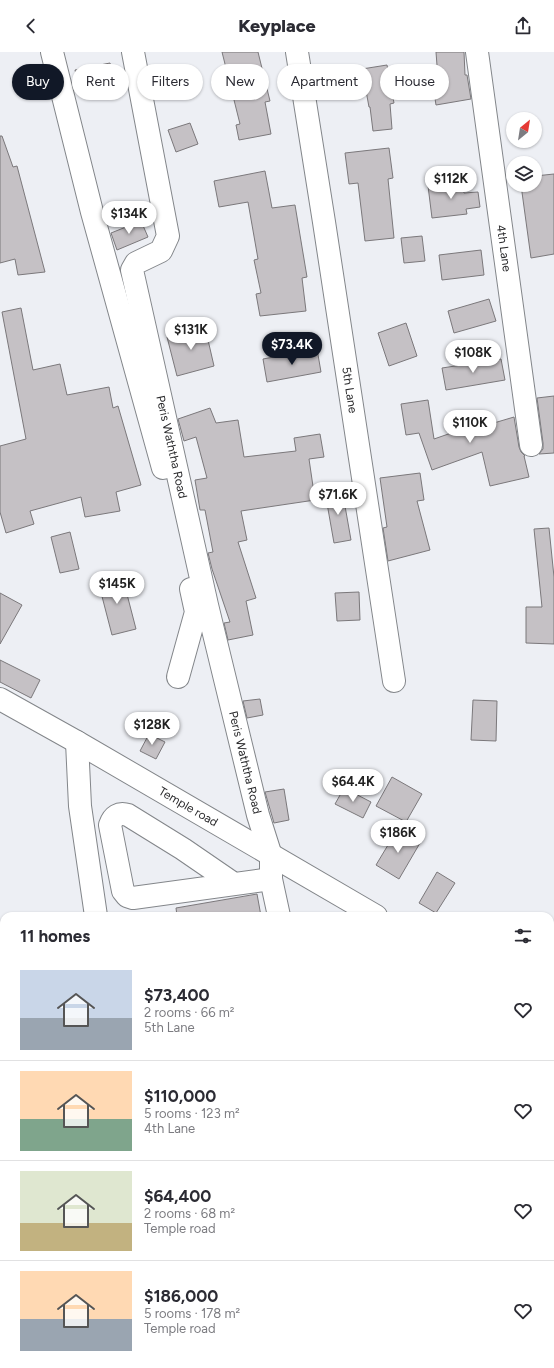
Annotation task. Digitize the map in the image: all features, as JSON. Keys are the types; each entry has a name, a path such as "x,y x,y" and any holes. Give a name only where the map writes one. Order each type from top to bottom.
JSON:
{"street":[{"path":"52,52 92,212 169,492 196,612 178,677"},
{"name":"Peris Waththa Road","path":"133,52 168,236 161,251 136,263 132,270 209,612 258,815 272,856 272,879 278,912"},
{"name":"5th Lane","path":"297,52 394,681"},
{"name":"4th Lane","path":"476,52 531,445"},
{"name":"Temple road","path":"0,699 77,742 369,912"},
{"path":"77,742 80,806 95,912"},
{"path":"234,884 183,849 128,815 117,815 112,819 110,825 123,892 127,896 133,898 272,879"}],"building":[{"path":"222,52 258,52 261,64 225,64"},
{"path":"436,52 464,52 465,75 467,75 471,99 436,105 435,100 449,100 449,64 437,64"},
{"path":"380,66 380,100 393,100 394,103 390,104 392,129 373,131 368,100 372,100 372,67"},
{"path":"269,97 270,101 265,102 271,134 239,140 236,125 240,124 234,100 269,100"},
{"path":"190,123 198,144 176,152 168,130"},
{"path":"0,136 2,136 13,167 17,166 45,272 18,275 15,259 0,263"},
{"path":"389,148 393,178 388,179 394,238 365,241 358,183 349,184 345,153"},
{"path":"265,171 272,208 295,205 307,277 302,278 306,311 260,316 256,294 261,293 254,260 258,259 248,202 219,207 214,181"},
{"path":"554,174 554,254 531,258 522,192 542,192 542,175"},
{"path":"462,182 464,193 478,192 480,207 466,209 467,214 432,218 428,186"},
{"path":"141,221 148,237 117,250 111,233"},
{"path":"422,236 425,261 404,263 401,238"},
{"path":"481,250 484,275 442,280 439,255"},
{"path":"489,299 496,321 454,333 448,311"},
{"path":"21,308 33,370 60,364 67,395 109,387 113,408 118,406 141,485 116,492 120,511 85,517 81,497 30,511 34,524 6,533 0,512 0,446 26,439 2,312"},
{"path":"406,323 417,356 389,366 378,333"},
{"path":"205,327 214,366 177,376 167,337"},
{"path":"317,349 321,372 267,382 263,359"},
{"path":"501,359 505,380 446,390 442,368"},
{"path":"554,396 554,453 539,454 543,449 543,443 537,398"},
{"path":"428,400 434,439 457,431 457,434 514,417 519,447 525,456 529,477 490,486 482,452 432,470 419,433 406,435 401,404"},
{"path":"210,408 216,423 238,420 244,457 296,451 294,438 320,434 324,457 309,459 315,500 241,511 247,540 238,542 256,598 246,601 253,635 228,640 224,623 230,622 208,553 213,552 205,510 200,510 195,480 207,478 196,437 184,441 178,419"},
{"path":"420,473 424,500 417,501 430,550 388,561 383,528 387,527 380,478"},
{"path":"342,489 351,540 334,543 325,492"},
{"path":"549,528 554,577 554,644 526,643 526,607 542,607 534,529"},
{"path":"70,532 79,569 60,573 51,537"},
{"path":"122,575 136,629 112,635 98,581"},
{"path":"359,592 360,620 337,621 335,593"},
{"path":"0,593 22,605 0,644"},
{"path":"0,660 40,680 31,698 0,682"},
{"path":"260,699 263,715 247,718 243,701"},
{"path":"473,700 497,701 496,741 471,740"},
{"path":"149,734 165,742 156,759 140,751"},
{"path":"392,777 422,794 406,822 376,806"},
{"path":"344,788 371,802 363,818 335,804"},
{"path":"284,789 289,820 274,823 265,792"},
{"path":"397,830 420,843 399,879 376,865"},
{"path":"437,872 455,883 437,912 419,903"},
{"path":"257,894 260,912 176,912 176,908"}]}
